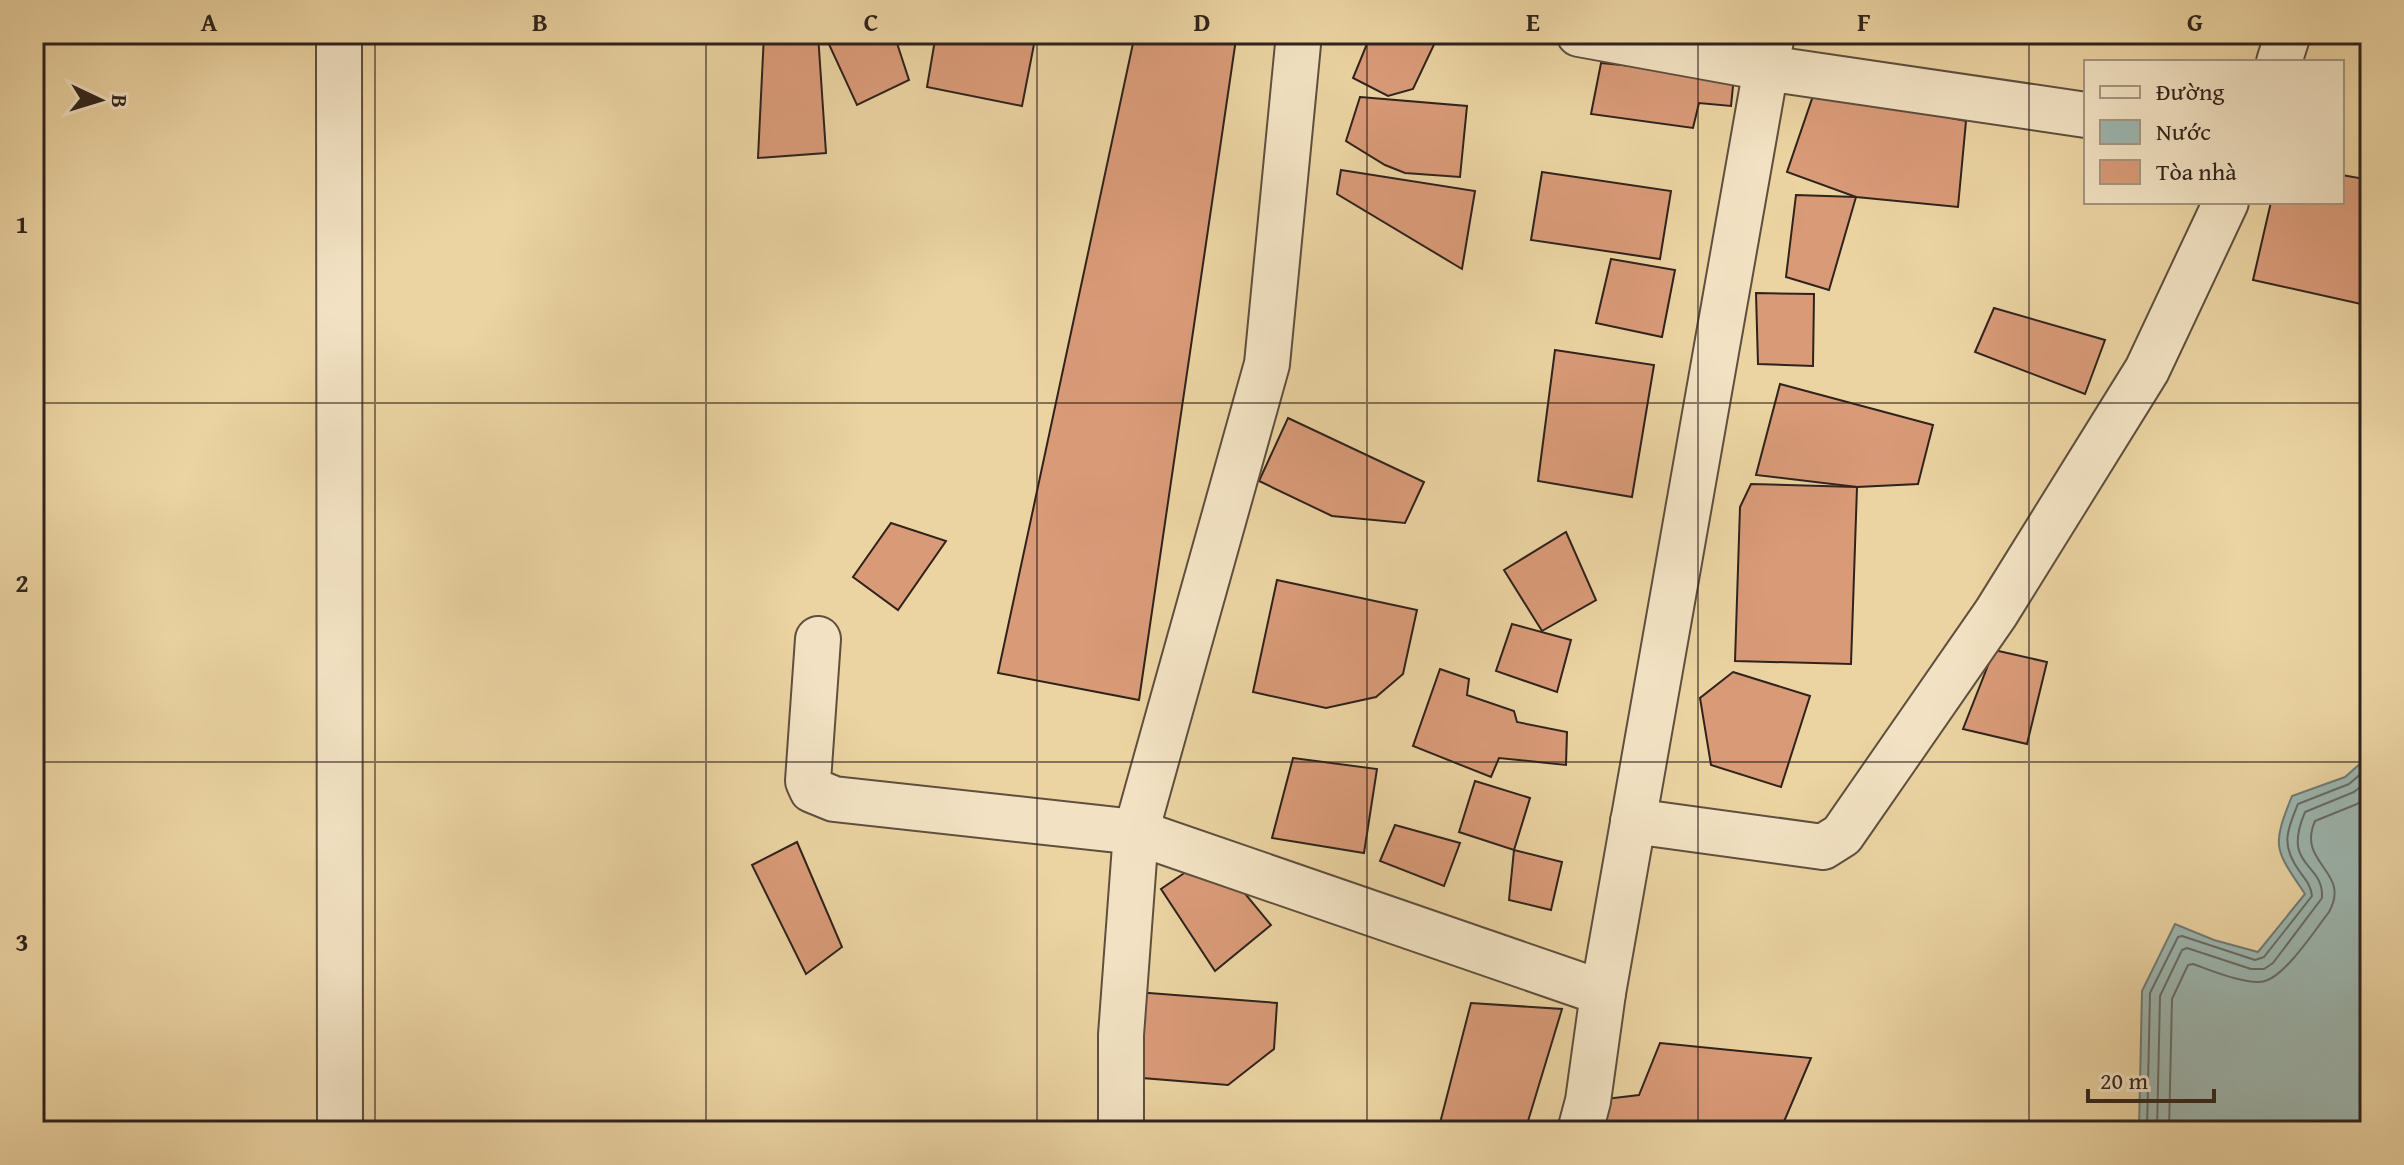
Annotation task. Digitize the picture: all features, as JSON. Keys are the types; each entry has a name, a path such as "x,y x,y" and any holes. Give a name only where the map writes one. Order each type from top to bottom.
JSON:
{"street":[{"path":"339,34 340,1131"},
{"path":"1121,1131 1121,1035 1136,832 1267,364 1299,34"},
{"path":"1579,34 1769,51 2084,115"},
{"path":"2280,60 2288,34"},
{"path":"1580,1131 1588,1101 1603,993 1769,51"},
{"path":"1633,821 1823,847 1842,835 1996,613 2147,370 2225,204"},
{"path":"818,639 808,781 812,790 834,799 1136,832 1603,993"}],"water":[{"path":"2370,755 2370,1131 2139,1131 2142,991 2175,924 2214,940 2258,952 2305,894 2279,848 2281,827 2292,796 2345,777"}],"building":[{"path":"764,34 818,34 826,153 758,158"},
{"path":"840,34 894,34 909,80 857,105 827,40"},
{"path":"936,34 1036,34 1022,106 927,87"},
{"path":"1135,34 1217,34 1236,39 1139,700 998,673"},
{"path":"1371,34 1439,34 1413,89 1388,96 1353,78"},
{"path":"1601,63 1734,76 1731,106 1699,103 1693,128 1591,114"},
{"path":"1815,90 1966,121 1958,207 1856,197 1787,172"},
{"path":"1360,97 1467,106 1460,177 1405,173 1385,165 1346,141"},
{"path":"1341,170 1475,191 1462,269 1337,194"},
{"path":"1542,172 1671,191 1660,259 1531,240"},
{"path":"2344,175 2370,180 2370,306 2253,280 2271,204 2344,204"},
{"path":"1796,195 1856,197 1829,290 1786,277"},
{"path":"1611,259 1675,270 1662,337 1596,323"},
{"path":"1756,293 1814,294 1813,366 1758,364"},
{"path":"1994,308 2105,340 2085,394 1975,352"},
{"path":"1555,350 1654,365 1632,497 1538,481"},
{"path":"1780,384 1933,425 1918,484 1857,487 1756,475"},
{"path":"1288,418 1424,482 1405,523 1332,516 1259,481"},
{"path":"1751,484 1857,487 1851,664 1735,661 1740,507"},
{"path":"891,523 946,541 898,610 853,577"},
{"path":"1566,532 1596,600 1542,631 1504,570"},
{"path":"1277,580 1417,610 1403,674 1376,697 1326,708 1253,692"},
{"path":"1512,624 1571,640 1557,692 1496,671"},
{"path":"1994,650 2047,662 2027,744 1963,729"},
{"path":"1440,669 1469,679 1467,695 1514,711 1517,722 1567,732 1566,765 1499,758 1491,777 1413,746"},
{"path":"1733,672 1810,696 1781,787 1711,765 1700,698"},
{"path":"1293,758 1377,769 1364,853 1272,838"},
{"path":"1475,781 1530,798 1514,850 1459,832"},
{"path":"1395,825 1460,843 1444,886 1380,861"},
{"path":"797,842 842,947 806,974 752,865"},
{"path":"1514,850 1562,862 1551,910 1509,900"},
{"path":"1196,865 1233,879 1271,925 1215,971 1161,889"},
{"path":"1136,992 1277,1003 1274,1049 1228,1085 1130,1077"},
{"path":"1471,1003 1562,1009 1525,1131 1467,1131 1440,1123"},
{"path":"1660,1043 1811,1058 1780,1131 1592,1131 1588,1101 1639,1095"}]}
